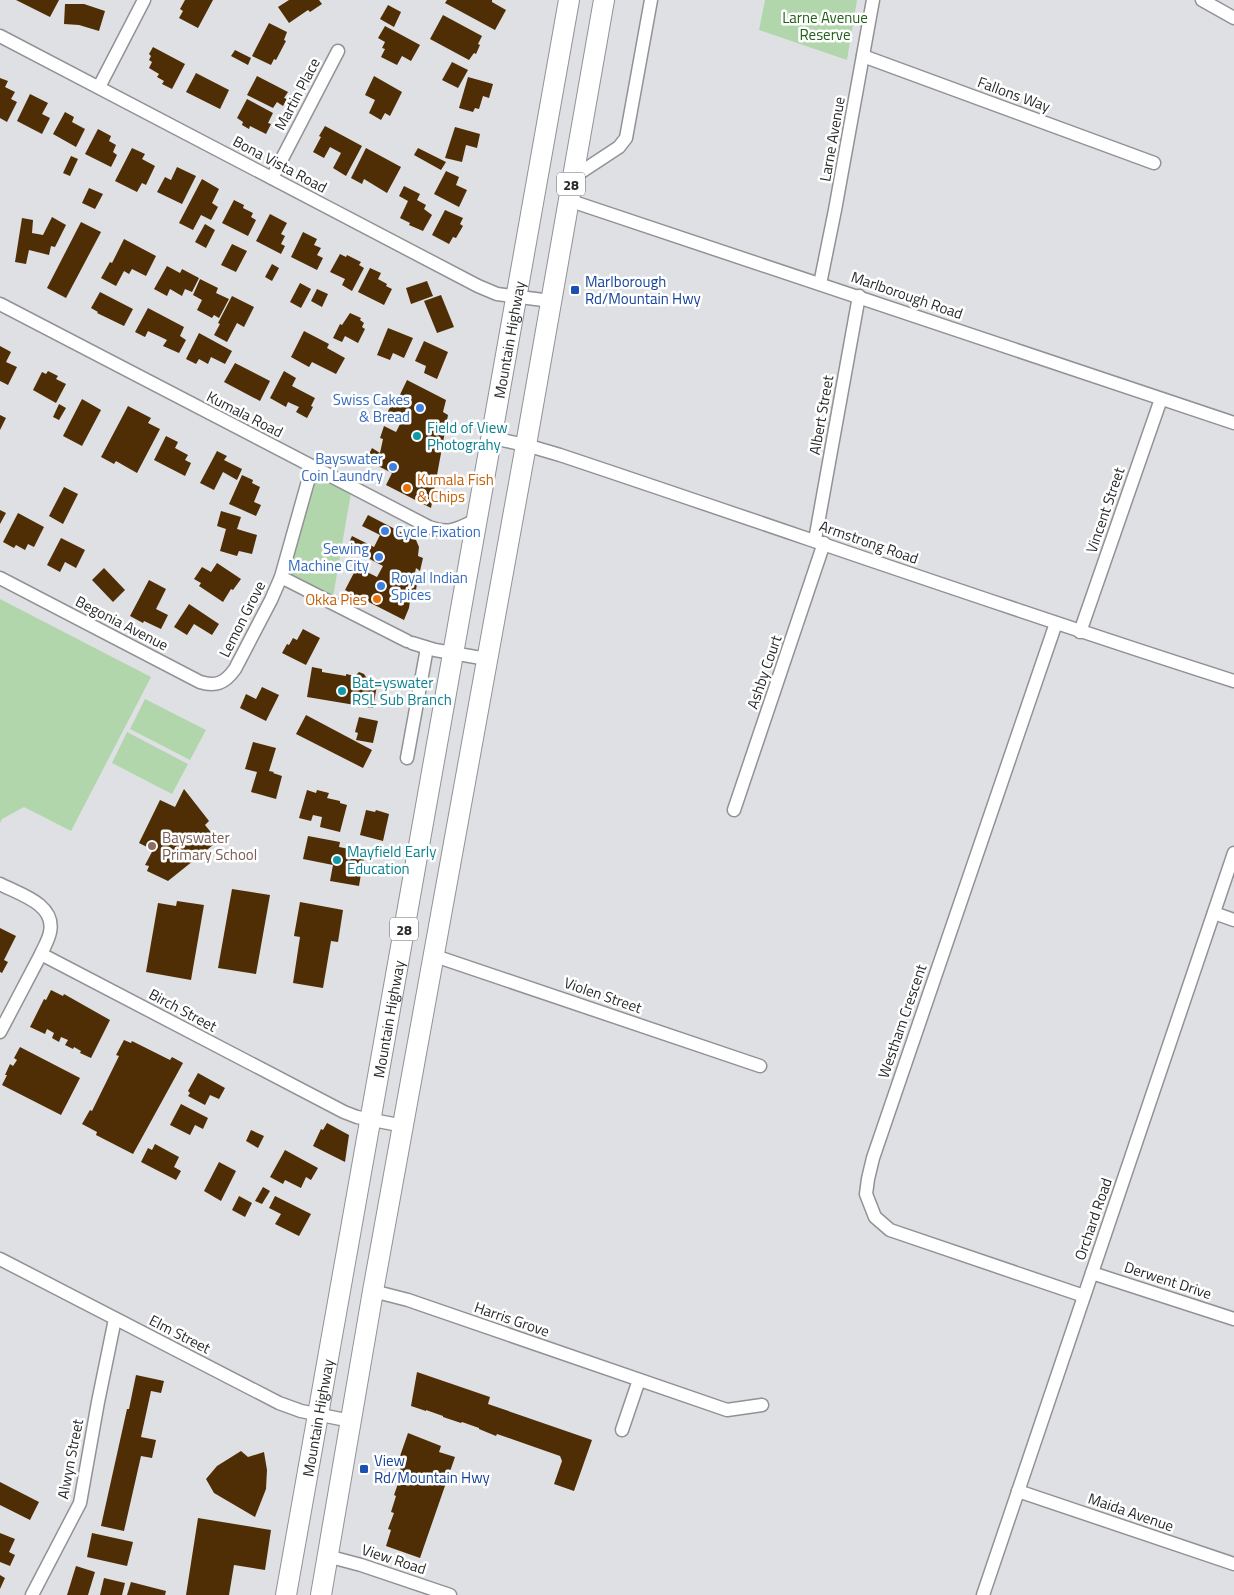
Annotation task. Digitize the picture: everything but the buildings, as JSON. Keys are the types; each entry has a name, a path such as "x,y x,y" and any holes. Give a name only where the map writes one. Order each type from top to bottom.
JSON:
{"main road":[{"name":"Mountain Highway","path":"286,1595 570,0"},
{"name":"28","path":"323,1592 327,1556 604,0"}],"street":[{"path":"99,87 144,0"},
{"path":"572,178 619,146 626,138 651,0"},
{"name":"Larne Avenue","path":"820,284 873,0"},
{"path":"1202,0 1234,18"},
{"name":"Bona Vista Road","path":"0,36 478,286 492,292 551,301"},
{"name":"Martin Place","path":"272,178 338,52"},
{"name":"Fallons Way","path":"863,56 1154,163"},
{"name":"Marlborough Road","path":"568,200 1234,423"},
{"name":"Albert Street","path":"819,542 859,296"},
{"name":"Kumala Road","path":"0,304 429,527 442,532 448,532 478,519"},
{"name":"Vincent Street","path":"1080,632 1161,399"},
{"name":"Armstrong Road","path":"492,438 526,445 819,542 1056,624 1234,681"},
{"name":"Lemon Grove","path":"230,675 271,600 281,577 312,467"},
{"name":"Ashby Court","path":"734,810 819,542"},
{"name":"Lemon Grove","path":"281,577 410,642 454,654 487,659"},
{"name":"Begonia Avenue","path":"0,578 200,682 215,684 226,680 230,675"},
{"name":"Westham Crescent","path":"1056,624 876,1149 866,1194 875,1217 890,1230 1084,1296"},
{"path":"407,758 427,648"},
{"name":"Orchard Road","path":"983,1595 1234,853"},
{"path":"0,884 39,904 49,916 50,932 41,954 0,1032"},
{"path":"1214,913 1234,920"},
{"name":"Birch Street","path":"41,954 344,1112 370,1120 404,1126"},
{"name":"Violen Street","path":"435,956 760,1066"},
{"name":"Elm Street","path":"0,1259 278,1403 295,1410 351,1421"},
{"name":"Derwent Drive","path":"1092,1273 1234,1319"},
{"name":"Harris Grove","path":"374,1291 408,1300 727,1410 762,1406"},
{"name":"Alwyn Street","path":"32,1595 80,1504 115,1319"},
{"path":"622,1430 639,1380"},
{"name":"Maida Avenue","path":"1018,1491 1234,1564"},
{"name":"View Road","path":"327,1556 450,1595"}],"green space":[{"name":"Larne Avenue Reserve","path":"765,0 857,0 847,60 759,30"},
{"path":"312,467 352,487 332,603 281,577"},
{"path":"0,599 151,677 71,831 24,807 2,819 0,823"},
{"path":"145,699 206,730 190,760 130,729"},
{"path":"127,732 188,764 172,794 112,763"}],"place":[{"name":"Marlborough Rd/Mountain Hwy","path":"575,290"},
{"name":"Swiss Cakes & Bread","path":"420,408"},
{"name":"Field of View Photograhy","path":"417,436"},
{"name":"Bayswater Coin Laundry","path":"393,467"},
{"name":"Kumala Fish & Chips","path":"407,488"},
{"name":"Cycle Fixation","path":"385,531"},
{"name":"Sewing Machine City","path":"379,557"},
{"name":"Royal Indian Spices","path":"381,586"},
{"name":"Okka Pies","path":"377,599"},
{"name":"Bat=yswater RSL Sub Branch","path":"342,691"},
{"name":"Bayswater Primary School","path":"152,846"},
{"name":"Mayfield Early Education","path":"337,860"},
{"name":"View Rd/Mountain Hwy","path":"364,1469"}]}
